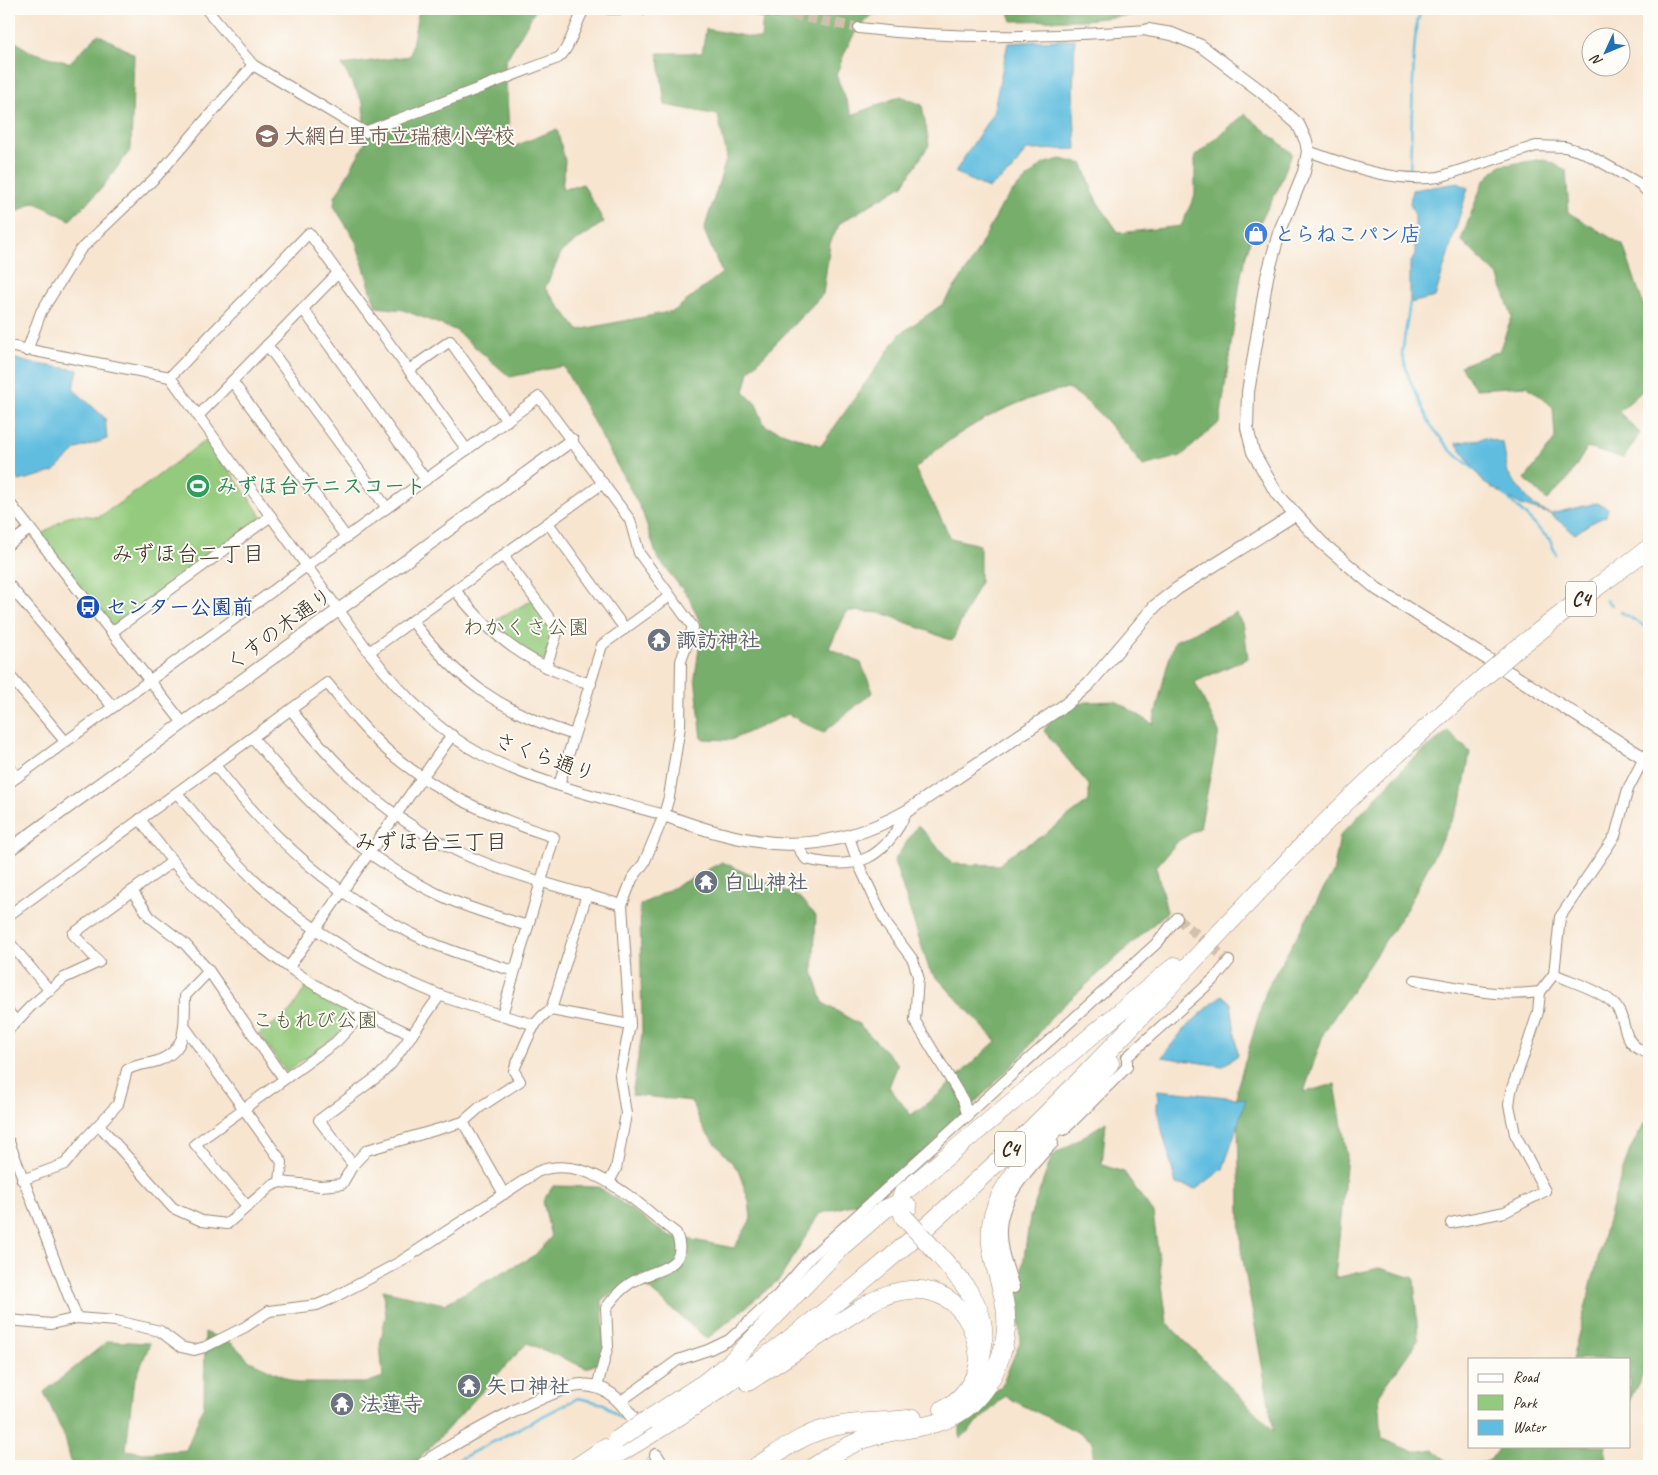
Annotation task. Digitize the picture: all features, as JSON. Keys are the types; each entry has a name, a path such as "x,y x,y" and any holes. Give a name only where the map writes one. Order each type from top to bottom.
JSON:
{"highway":[{"name":"C4","path":"597,1466 632,1446 724,1387 856,1287 913,1239 1046,1114 1315,833 1374,776 1514,651 1572,604 1649,548"},
{"name":"C4","path":"612,1466 636,1453 796,1341 888,1268 996,1170 1150,1014 1374,776"},
{"path":"815,1466 840,1451 868,1438 929,1426 958,1414 980,1394 987,1367 983,1318 972,1295 942,1252 905,1210 903,1193 1164,976 1273,870 1315,833"},
{"path":"757,1466 794,1443 822,1429 855,1422 900,1420 934,1413 947,1407 963,1394 975,1378 987,1367 1005,1341 1007,1325 1004,1300 992,1249 993,1215 998,1200 1019,1168 1089,1090 1150,1014"},
{"path":"578,1466 617,1440 640,1419 704,1383 732,1361 842,1247 885,1209 905,1210"},
{"path":"636,1453 682,1426 870,1302 895,1291 930,1291 952,1302 962,1311 975,1332 987,1367"}],"street":[{"path":"206,9 253,65 365,132 558,58 566,53 571,35 584,9"},
{"path":"609,9 643,9"},
{"path":"758,9 777,12"},
{"path":"859,28 894,32 1056,36 1148,30 1172,34 1200,46 1258,89 1298,124 1306,141 1308,151 1304,172 1279,234 1267,277 1251,366 1247,408 1247,428 1253,452 1269,482 1294,515 1339,559 1377,589 1647,760 1628,789 1615,836 1560,917 1554,974 1540,992 1538,1012 1511,1091 1509,1105 1515,1134 1545,1191 1505,1212 1451,1223"},
{"path":"27,351 41,312 80,250 157,176 253,65"},
{"path":"1308,151 1370,173 1425,179 1439,177 1536,146 1565,147 1585,153 1640,184 1649,194"},
{"path":"9,346 170,378 309,233 467,450"},
{"path":"198,416 338,273"},
{"path":"303,309 426,480"},
{"path":"409,370 450,340 507,421"},
{"path":"267,345 387,508"},
{"name":"さくら通り","path":"170,378 393,684 422,711 452,735 491,759 516,771 664,815"},
{"path":"232,381 346,538"},
{"path":"9,767 13,780 539,397 630,520 639,553 693,627 681,661 680,726 664,815 644,863 632,879 622,905 630,1025 620,1075 626,1114 616,1169 609,1182"},
{"name":"くすの木通り","path":"9,850 572,440"},
{"path":"369,652 603,483"},
{"path":"9,502 183,723"},
{"path":"664,815 752,842 796,846 849,837 888,822 907,812 1065,705 1090,684 1155,606 1178,588 1294,515"},
{"path":"112,632 271,516"},
{"path":"548,523 625,629"},
{"path":"9,544 30,528"},
{"path":"503,555 558,630 546,667"},
{"path":"9,585 113,707"},
{"path":"455,590 481,621 503,641 525,657 591,684"},
{"path":"559,785 602,645 670,596"},
{"path":"412,621 450,666 486,695 515,713 574,734"},
{"path":"9,675 65,741"},
{"path":"9,915 328,683 360,723 390,752 422,777 458,800 506,822 554,837 502,1015"},
{"path":"291,710 326,754 366,792 396,815 449,847 490,865 622,905"},
{"path":"289,967 452,735"},
{"path":"253,738 300,793 342,832 390,868 442,896 528,926"},
{"path":"215,765 258,817 284,844 342,892 395,925 427,941 514,971"},
{"path":"177,793 212,835 259,884 316,929 371,963 440,995 535,1025"},
{"path":"796,846 806,859 817,862 858,863 871,857 898,831 907,812"},
{"path":"140,819 173,861 218,909 289,967 364,1012 412,1035"},
{"path":"849,837 858,863 887,925 913,960 918,976 915,1021 963,1100 968,1117"},
{"path":"11,1022 64,978 99,962 73,934 173,861"},
{"path":"132,891 150,917 185,944 209,971 284,1078"},
{"path":"551,1010 587,894"},
{"path":"621,1401 678,1360 730,1340 778,1295 812,1257 1158,942 1177,918"},
{"path":"9,942 50,991"},
{"path":"1014,1288 1001,1231 1005,1208 1020,1180 1079,1114 1126,1067 1127,1058 1215,978 1229,961"},
{"path":"22,1180 65,1164 118,1104 127,1070 135,1065 160,1060 176,1050 181,1044 184,1026 185,996 209,971"},
{"path":"1554,974 1612,1002 1621,1016 1626,1037 1641,1050 1649,1053"},
{"path":"1415,980 1491,994 1514,996 1540,992"},
{"path":"353,1166 319,1120 381,1074 412,1035 440,995"},
{"path":"99,1125 173,1208 202,1221 227,1224 271,1186 280,1182 321,1186 342,1184 353,1166 367,1150 463,1122 480,1107 520,1081 514,1071 535,1025 545,1013 551,1010 630,1025"},
{"path":"247,1206 195,1144 345,1034 364,1012"},
{"path":"184,1026 282,1162 280,1182"},
{"path":"463,1122 504,1194"},
{"path":"9,1142 22,1180 77,1318"},
{"path":"9,1320 51,1324 77,1318 116,1321 147,1326 160,1331 181,1346 194,1350 205,1347 245,1327 269,1311 317,1305 331,1299 400,1262 537,1172 552,1166 575,1169 609,1182 676,1233 680,1242 678,1257 672,1265 624,1287 606,1308 608,1346 597,1387"},
{"path":"420,1466 551,1392 582,1384 605,1390 621,1401 640,1419"},
{"path":"656,1455 663,1466"}],"green space":[{"path":"419,9 536,9 505,62 510,148 557,129 565,161 562,190 583,184 604,222 562,251 545,288 578,330 674,311 722,273 704,230 727,157 718,115 665,105 658,53 702,53 706,29 761,39 763,14 754,9 884,9 866,20 853,36 836,75 852,115 901,96 922,105 929,145 903,185 840,223 830,243 823,294 749,371 744,392 756,404 765,426 821,446 900,334 943,304 970,265 1003,203 1015,189 1043,164 1060,159 1083,164 1096,200 1119,233 1181,226 1195,195 1195,156 1245,114 1292,153 1277,191 1250,240 1241,275 1220,422 1181,456 1143,466 1090,404 1068,388 1026,400 966,429 915,469 951,538 980,545 980,582 952,641 883,613 847,611 829,648 861,663 873,692 823,733 788,714 731,740 702,739 695,677 702,627 689,598 657,557 642,511 563,366 510,377 455,330 403,310 376,307 356,242 334,206 335,197 365,143 363,103 342,65 410,56"},
{"path":"1008,9 1132,9 1133,15 1084,20 1012,21"},
{"path":"98,34 134,54 131,149 101,189 70,220 34,202 9,216 9,37 29,51 69,63"},
{"path":"1544,159 1566,170 1569,213 1623,245 1649,321 1649,385 1619,412 1640,433 1624,458 1587,448 1568,479 1547,500 1525,479 1555,439 1553,407 1527,386 1476,389 1460,366 1499,351 1512,317 1499,277 1461,240 1483,182 1499,166"},
{"path":"207,439 263,518 115,626 111,625 43,539 42,534 68,516 99,517"},
{"name":"わかくさ公園","path":"532,600 554,630 544,662 527,654 489,624"},
{"path":"1236,613 1244,627 1248,658 1195,682 1219,732 1200,828 1178,841 1156,867 1167,912 1054,1014 1018,1060 879,1197 819,1214 780,1279 707,1339 637,1279 602,1300 605,1361 586,1368 527,1343 413,1466 72,1466 65,1438 44,1392 108,1341 150,1343 133,1386 126,1450 144,1453 186,1450 204,1405 205,1332 233,1344 250,1361 297,1383 366,1383 383,1377 380,1345 386,1315 383,1290 444,1304 535,1255 551,1237 543,1201 553,1186 599,1187 667,1235 734,1248 751,1219 749,1201 738,1170 704,1130 691,1101 632,1095 642,1034 640,905 722,862 800,898 816,916 813,971 823,1003 859,1024 898,1064 889,1087 911,1115 938,1095 996,1041 929,969 894,861 918,825 953,864 999,865 1009,855 1042,836 1089,801 1089,785 1044,731 1056,711 1086,702 1116,701 1153,724 1175,641"},
{"path":"1448,731 1470,752 1461,802 1407,908 1324,1032 1304,1092 1335,1084 1347,1156 1335,1278 1379,1268 1414,1278 1418,1340 1379,1395 1382,1439 1414,1452 1434,1449 1450,1466 1094,1466 1092,1441 1005,1396 960,1439 960,1427 1002,1385 1020,1342 1018,1297 1030,1217 1052,1156 1106,1122 1102,1165 1124,1172 1153,1213 1167,1323 1274,1431 1241,1249 1237,1088 1267,988 1333,873 1340,836 1408,763"},
{"name":"こもれび公園","path":"307,985 355,1014 341,1032 286,1072 259,1034 290,1012"},
{"path":"1649,1117 1649,1363 1630,1399 1630,1358 1572,1358 1610,1212 1630,1149"},
{"path":"1499,1448 1605,1448 1608,1466 1476,1466 1490,1460"}],"water":[{"path":"1075,39 1073,94 1076,149 1026,150 1013,169 988,189 955,172 993,113 1008,43"},
{"path":"1458,183 1468,188 1435,297 1410,303 1410,264 1415,255 1415,215 1410,204 1412,190"},
{"path":"9,357 30,363 78,370 73,389 105,418 107,439 77,449 53,472 19,481 9,468"},
{"path":"1486,438 1503,443 1508,474 1534,506 1550,514 1521,505 1484,483 1456,443"},
{"path":"1597,503 1608,508 1606,516 1589,524 1575,534 1550,514"},
{"path":"1222,995 1231,1003 1238,1055 1223,1066 1162,1057 1184,1029"},
{"path":"1158,1090 1246,1099 1223,1169 1196,1189 1176,1184 1157,1110"}],"waterway":[{"path":"1410,170 1414,53 1416,28 1421,9"},
{"path":"1410,302 1402,353 1409,378 1430,424 1450,450 1474,469"},
{"path":"1503,493 1550,540 1556,554"},
{"path":"1606,600 1612,605"},
{"path":"1621,612 1649,629"},
{"path":"446,1466 578,1398 604,1404 620,1418"},
{"path":"647,1460 650,1466"}],"tunnel":[{"path":"777,12 859,28"},
{"path":"1177,918 1229,961"}],"place":[{"name":"大網白里市立瑞穂小学校","path":"267,136"},
{"name":"とらねこパン店","path":"1256,234"},
{"name":"みずほ台テニスコート","path":"198,486"},
{"name":"センター公園前","path":"88,607"},
{"name":"諏訪神社","path":"659,640"},
{"name":"白山神社","path":"706,882"},
{"name":"矢口神社","path":"469,1386"},
{"name":"法蓮寺","path":"342,1404"}],"district":[{"name":"みずほ台二丁目","path":"188,554"},
{"name":"みずほ台三丁目","path":"431,842"}]}
